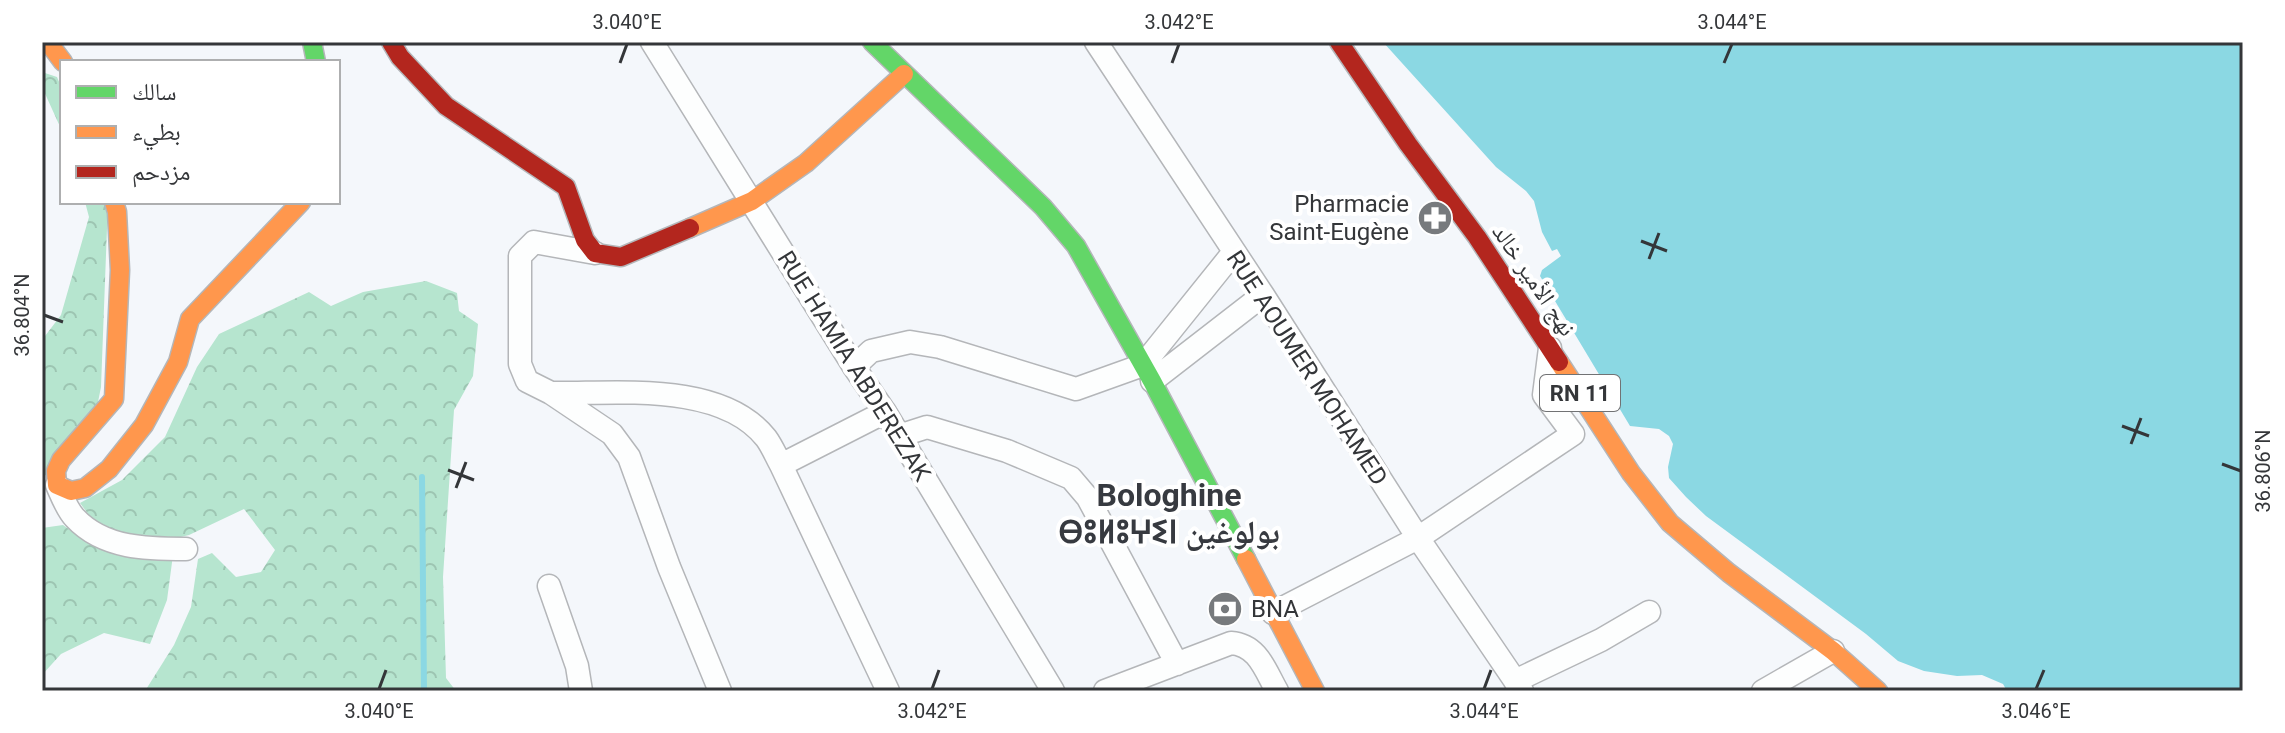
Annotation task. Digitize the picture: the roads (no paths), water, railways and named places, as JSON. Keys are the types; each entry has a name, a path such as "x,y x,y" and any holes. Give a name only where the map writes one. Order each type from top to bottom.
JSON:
{"main road":[{"path":"48,42 62,60"},
{"path":"391,42 400,57 446,106 566,187 585,240 595,253 621,257 752,201 806,163 904,74"},
{"path":"872,42 1043,207 1076,246 1147,373 1315,691"},
{"name":"نهج الأمير خالد","path":"1339,42 1408,144 1477,237 1631,473 1670,523 1729,573 1833,651 1878,691"},
{"path":"115,204 120,270 114,399 61,460 56,471 57,485 71,491 85,488 109,469 144,425 178,362 190,319 299,204"}],"street":[{"name":"RUE HAMIA ABDEREZAK","path":"652,42 885,412 1053,691"},
{"name":"RUE AOUMER MOHAMED","path":"1096,42 1418,538 1518,686"},
{"path":"595,253 534,242 520,256 520,364 527,381 551,393 612,434 629,457 669,567 720,691"},
{"path":"1147,373 1233,253"},
{"path":"854,367 871,351 910,342 940,347 1076,389 1147,373 1263,295"},
{"path":"1273,613 1418,538 1573,434 1544,395 1550,348"},
{"path":"551,393 666,394 708,402 740,414 765,437 781,465 888,691"},
{"path":"781,465 885,412"},
{"path":"899,436 927,427 1007,451 1071,478 1088,498 1177,664"},
{"path":"57,485 74,518 100,536 142,549 186,549"},
{"path":"549,586 577,666 581,691"},
{"path":"1518,686 1649,612"},
{"path":"1105,691 1231,643 1243,644 1254,651 1277,691"},
{"path":"1763,691 1833,651"}],"water":[{"path":"1383,42 2243,42 2243,691 2007,691 2003,684 1982,675 1957,676 1924,671 1898,661 1706,516 1669,478 1673,444 1669,436 1659,429 1630,426 1540,276 1542,270 1561,256 1557,249 1552,251 1542,232 1534,201 1496,167"}],"waterway":[{"path":"422,477 424,691"}],"place":[{"name":"Pharmacie Saint-Eugène","path":"1435,218"},
{"name":"BNA","path":"1225,609"}],"district":[{"name":"Bologhine ⴱⵓⵍⵓⵖⵉⵏ بولوغين","path":"1169,514"}]}
